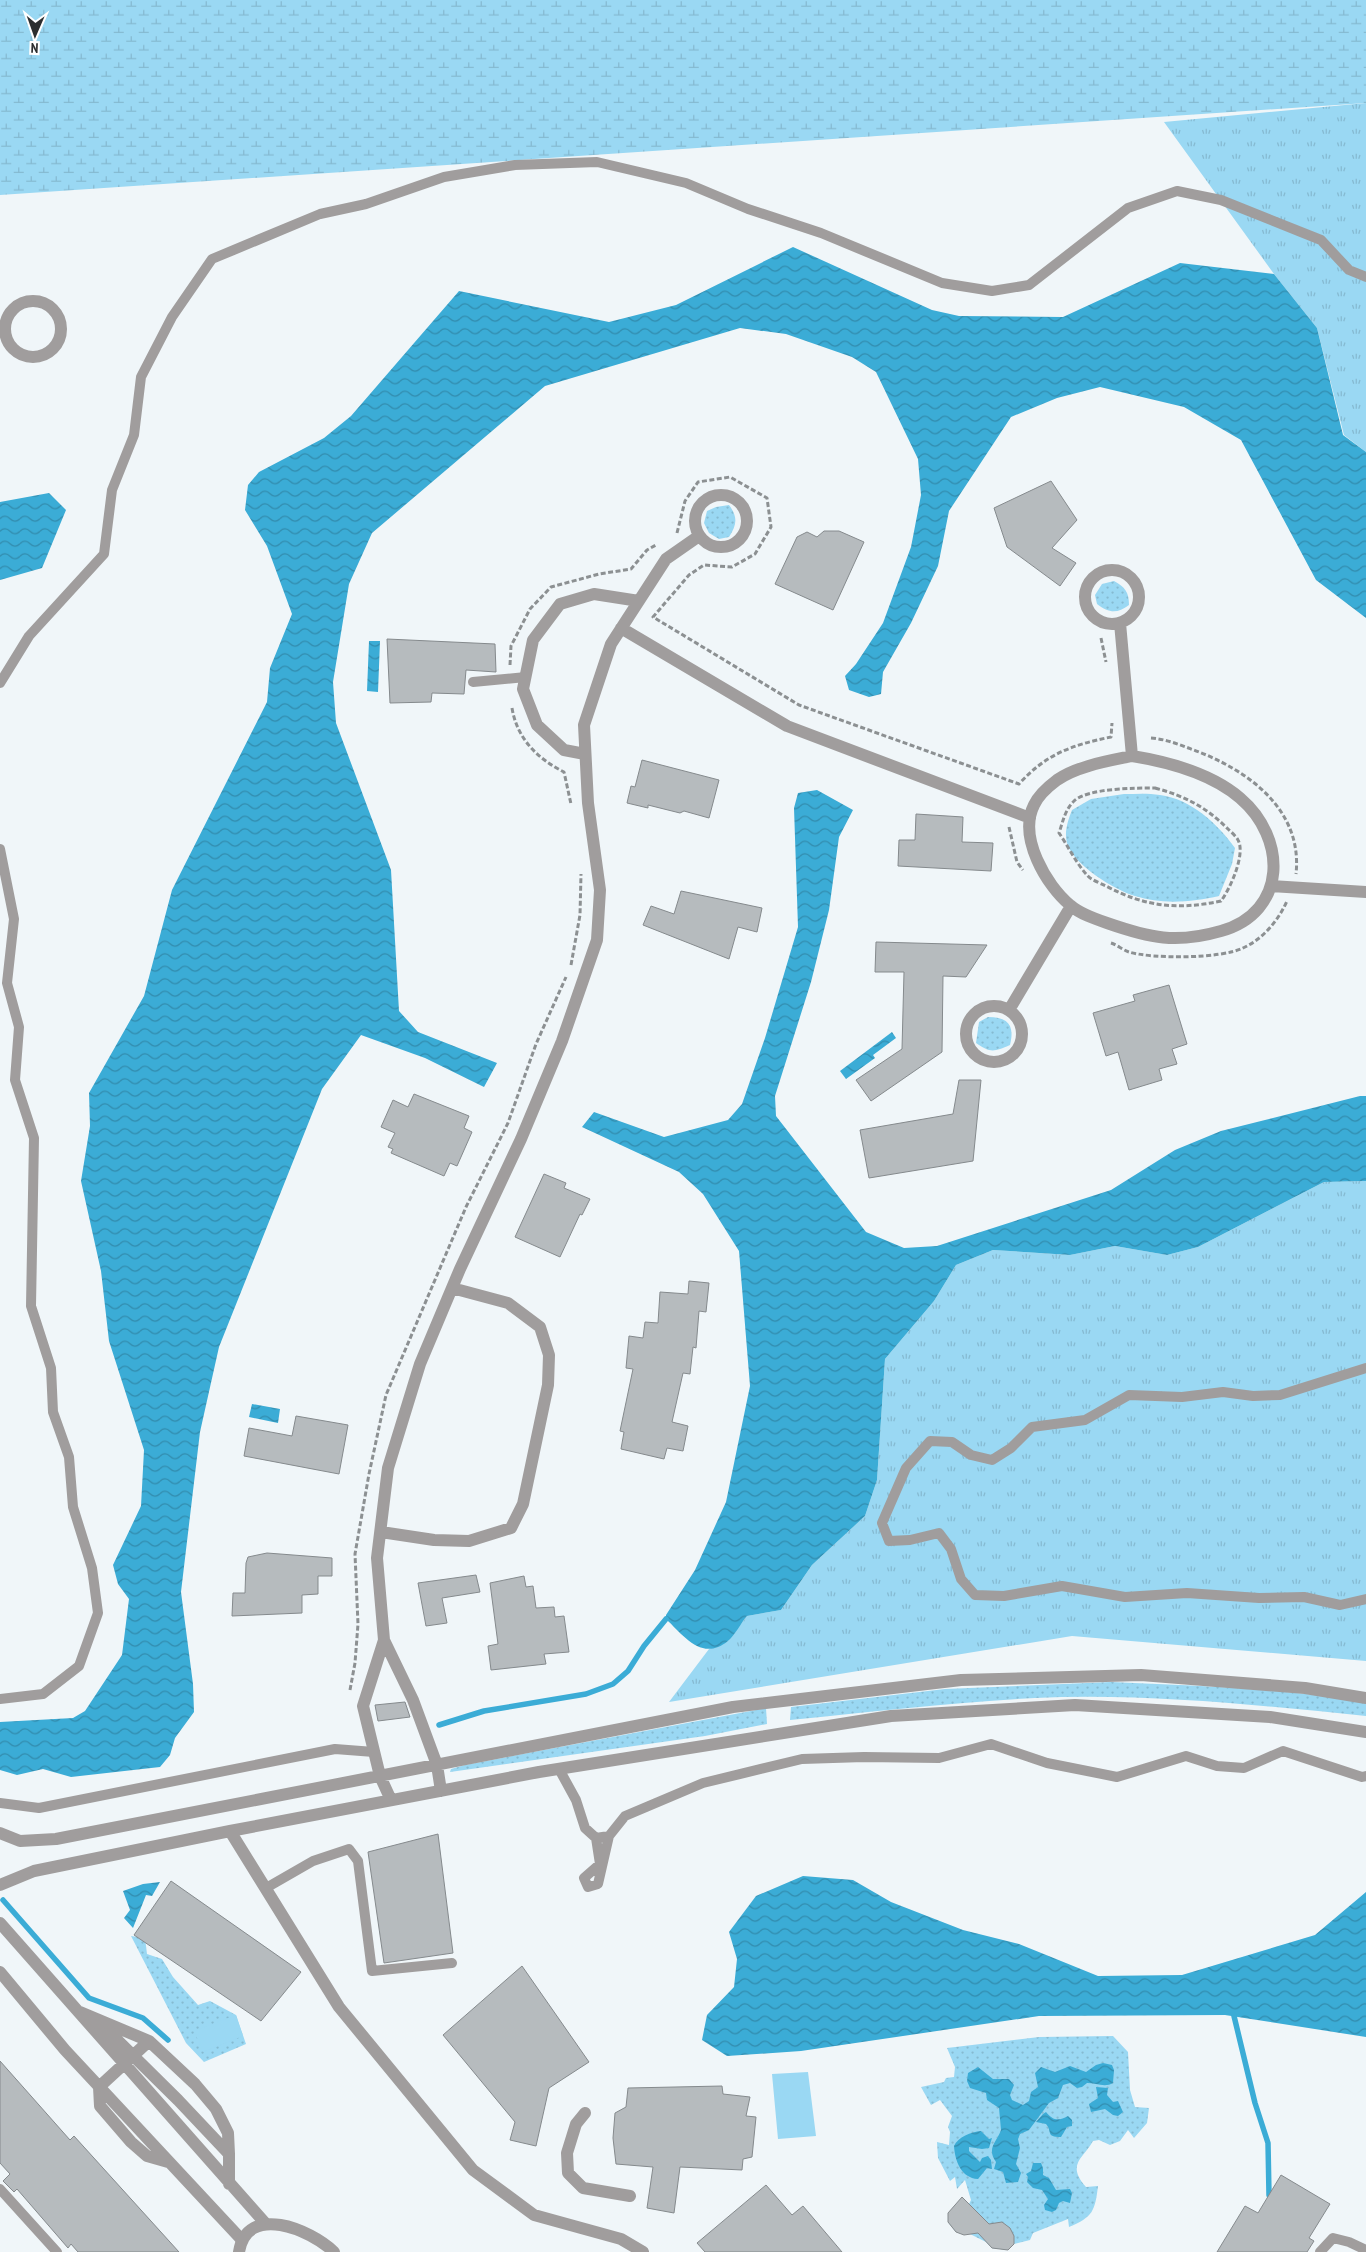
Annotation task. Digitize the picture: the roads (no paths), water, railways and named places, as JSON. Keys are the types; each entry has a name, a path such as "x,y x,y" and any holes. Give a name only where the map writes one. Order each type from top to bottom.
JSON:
{"street":[{"path":"36,301 44,304 52,308 60,323 59,341 47,354 30,357 13,350 2,335 7,317 18,304 36,301"},
{"path":"719,495 732,498 743,507 747,520 745,533 736,543 723,548 709,545 699,536 695,523 697,510 706,500 719,495"},
{"path":"441,1791 437,1765 414,1700 384,1640 377,1558 388,1468 420,1364 452,1288 521,1139 562,1041 597,940 600,890 588,803 584,725 611,644 666,559 699,536"},
{"path":"1117,570 1130,577 1138,589 1139,603 1136,609 1132,615 1120,623 1106,624 1093,618 1085,606 1085,592 1091,579 1103,571 1117,570"},
{"path":"586,754 564,750 537,725 523,689 533,640 560,604 594,594 639,601"},
{"path":"1120,623 1132,756"},
{"path":"621,628 787,726 1030,818"},
{"path":"1132,756 1157,760 1217,782 1240,797 1257,815 1268,835 1274,870 1272,886 1265,902 1254,915 1233,928 1186,939 1137,934 1092,918 1070,906 1050,883 1034,856 1030,818 1034,805 1058,780 1110,760 1132,756"},
{"path":"1272,886 1366,892"},
{"path":"1009,1010 1070,906"},
{"path":"996,1006 1009,1010 1019,1020 1023,1033 1020,1046 1012,1057 999,1062 985,1061 973,1054 967,1042 966,1028 972,1016 983,1008 996,1006"},
{"path":"381,1532 434,1540 469,1541 511,1528 523,1504 548,1385 549,1355 540,1327 508,1304 452,1288"},
{"path":"384,1640 363,1706 380,1776 391,1800"},
{"path":"0,1833 20,1841 56,1839 734,1707 961,1680 1141,1675 1305,1688 1366,1698"},
{"path":"0,1885 34,1871 391,1800 559,1769 892,1716 1075,1706 1270,1717 1366,1732"},
{"path":"230,1831 339,2007 473,2170 534,2215 621,2240 643,2252"},
{"path":"0,1923 265,2223 307,2234 334,2252"},
{"path":"0,1972 99,2087 241,2239"},
{"path":"76,2010 148,2041 196,2084 216,2109 228,2134 229,2184"},
{"path":"96,2018 229,2154"},
{"path":"99,2087 148,2041"},
{"path":"585,2113 576,2124 567,2153 568,2172 583,2188 630,2196"},
{"path":"239,2252 241,2239 251,2228 265,2223"}],"lane":[{"path":"0,683 29,636 104,554 112,490 134,435 141,377 172,317 212,259 320,214 366,204 444,176 515,165 596,162 686,183 748,209 821,234 942,283 992,291 1029,286 1128,208 1177,191 1221,200 1321,240 1349,270 1366,277"},
{"path":"473,682 526,677"},
{"path":"0,849 14,919 7,983 19,1027 15,1080 34,1138 30,1306 51,1368 53,1412 69,1457 73,1507 92,1568 98,1613 79,1666 43,1694 0,1699"},
{"path":"1366,1368 1280,1395 1253,1396 1223,1392 1182,1397 1129,1395 1085,1420 1032,1427 1012,1448 992,1460 970,1455 952,1442 930,1441 906,1468 882,1523 890,1541 910,1540 939,1533 951,1549 961,1578 975,1595 1004,1596 1062,1586 1125,1597 1187,1593 1259,1598 1304,1597 1340,1605 1366,1599"},
{"path":"559,1769 576,1800 585,1828 596,1838 600,1864 584,1878 588,1887 598,1884 609,1836 625,1816 703,1782 802,1759 864,1757 939,1758 991,1744 1048,1763 1117,1777 1186,1756 1217,1766 1244,1768 1283,1752 1362,1777 1366,1776"},
{"path":"0,1803 39,1808 335,1749 374,1752"},
{"path":"596,1838 609,1836"},
{"path":"266,1888 313,1861 349,1849 358,1861 372,1972 452,1963"},
{"path":"0,2189 57,2252"},
{"path":"1320,2252 1333,2238 1349,2242 1366,2250"}],"water":[{"path":"793,247 932,310 959,316 1063,317 1180,263 1274,274 1317,328 1343,435 1366,452 1366,618 1316,580 1241,440 1184,407 1100,387 1057,398 1011,417 949,511 938,566 911,623 883,672 881,694 869,697 849,690 845,676 856,664 883,623 911,547 921,495 918,459 876,372 852,357 786,334 740,328 545,386 372,533 349,584 333,682 336,723 391,870 399,1011 418,1032 497,1063 484,1087 425,1058 361,1035 322,1089 219,1347 200,1432 181,1592 193,1684 194,1712 175,1738 170,1755 160,1767 71,1777 43,1769 17,1775 0,1770 0,1722 73,1718 85,1711 122,1655 129,1599 118,1584 113,1565 141,1506 144,1450 109,1341 101,1271 81,1181 90,1126 89,1093 144,996 172,890 267,702 270,668 292,614 267,546 245,510 248,485 259,472 324,438 351,416 459,291 609,322 676,305"},
{"path":"49,493 66,510 42,568 0,580 0,502"},
{"path":"369,641 380,641 378,692 367,691"},
{"path":"817,790 853,810 839,837 829,910 811,982 775,1096 776,1116 866,1232 904,1248 937,1246 1111,1190 1175,1150 1221,1131 1360,1096 1366,1096 1366,1181 1324,1182 1198,1247 1167,1255 1115,1246 1070,1255 993,1250 956,1265 934,1301 885,1359 877,1480 865,1516 812,1565 781,1610 747,1616 728,1641 719,1647 702,1648 687,1639 666,1619 666,1615 695,1570 726,1502 750,1386 739,1251 703,1194 679,1172 582,1127 594,1112 664,1137 728,1120 742,1104 765,1038 798,927 794,808 798,793"},
{"path":"892,1032 896,1038 873,1055 875,1058 846,1079 840,1071"},
{"path":"252,1404 280,1409 278,1423 249,1417"},
{"path":"803,1876 853,1880 891,1902 963,1930 1019,1944 1098,1976 1182,1975 1315,1935 1366,1892 1366,2037 1225,2015 1039,2016 801,2051 727,2056 702,2040 707,2015 734,1987 737,1959 729,1932 756,1896"},
{"path":"160,1882 152,1896 146,1895 133,1928 124,1918 130,1910 123,1891 143,1884"},
{"path":"1103,2063 1112,2065 1114,2070 1113,2083 1104,2085 1087,2083 1077,2088 1070,2083 1063,2085 1058,2098 1049,2103 1029,2130 1020,2134 1018,2139 1020,2148 1016,2164 1021,2173 1018,2182 1006,2183 1003,2172 994,2169 996,2162 992,2153 993,2145 1001,2130 999,2108 987,2100 986,2093 970,2088 967,2081 968,2073 978,2067 993,2079 1009,2079 1014,2085 1010,2095 1012,2100 1023,2105 1029,2101 1031,2092 1038,2087 1035,2073 1041,2067 1055,2072 1070,2066 1086,2072 1096,2065"},
{"path":"1096,2087 1108,2088 1107,2095 1113,2102 1118,2101 1123,2112 1118,2116 1105,2109 1091,2112 1089,2104 1098,2098"},
{"path":"1046,2112 1056,2119 1068,2116 1072,2120 1072,2126 1067,2127 1061,2137 1051,2135 1046,2124 1036,2122"},
{"path":"981,2131 989,2139 992,2138 989,2148 969,2147 969,2151 980,2162 982,2158 988,2156 991,2160 992,2169 987,2168 978,2179 967,2176 960,2168 954,2146 965,2135"},
{"path":"1033,2163 1041,2163 1043,2175 1049,2178 1056,2190 1070,2189 1072,2193 1070,2203 1063,2201 1059,2203 1056,2210 1052,2212 1045,2210 1044,2205 1048,2199 1042,2190 1033,2188 1027,2182 1028,2177 1026,2174 1031,2171"}],"waterway":[{"path":"439,1725 484,1711 586,1694 613,1684 628,1671 644,1646 666,1619"},
{"path":"3,1900 89,1998 143,2018 168,2040"},
{"path":"1234,2016 1255,2103 1268,2143 1269,2195"}]}
